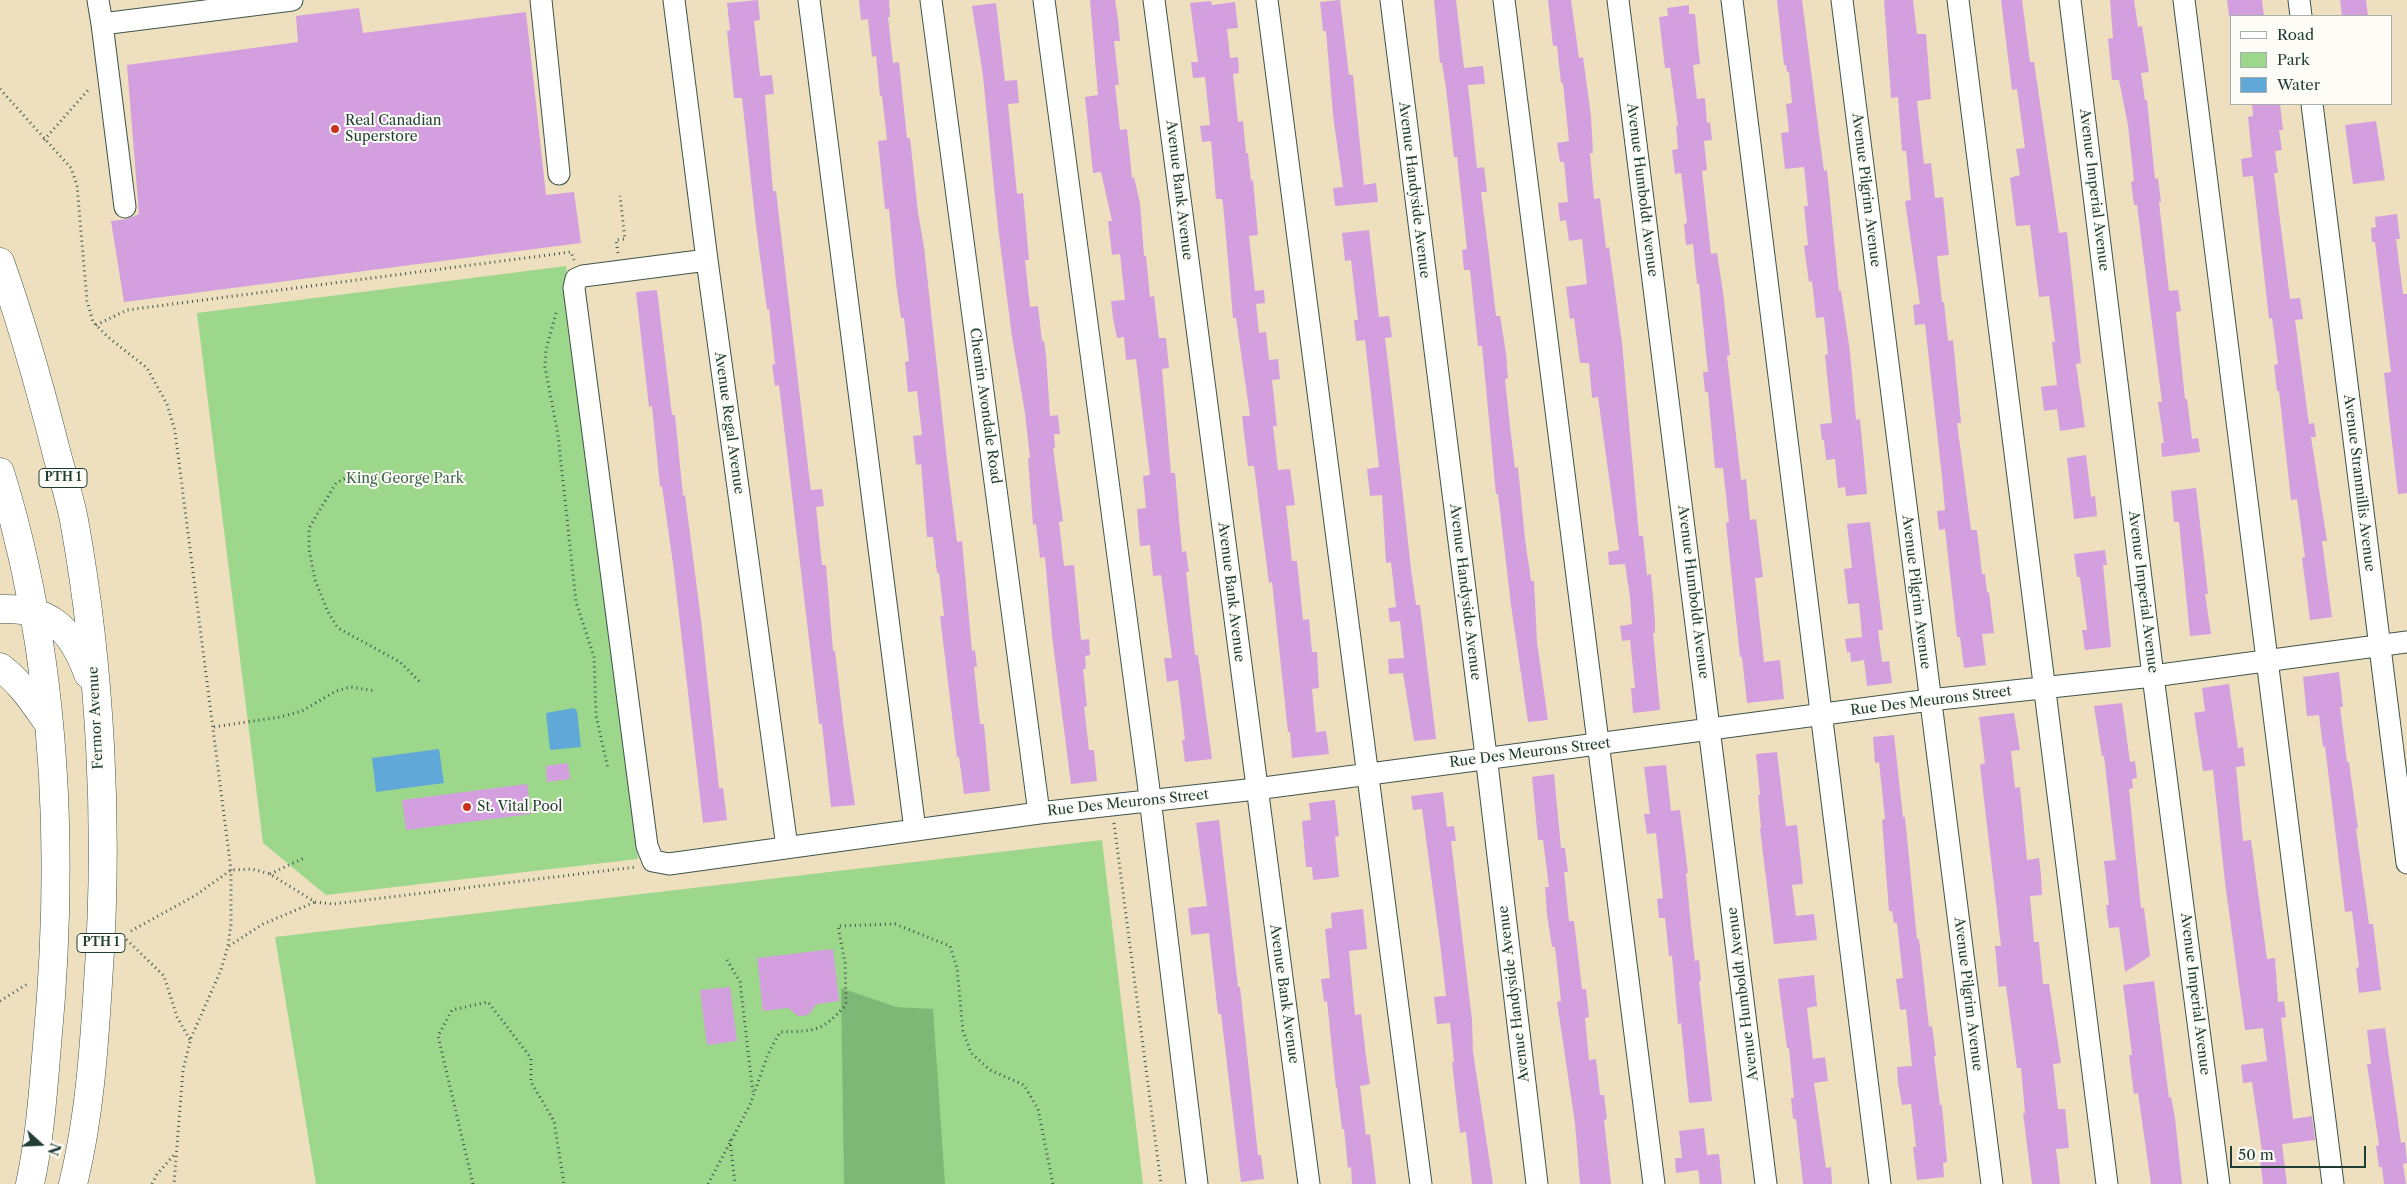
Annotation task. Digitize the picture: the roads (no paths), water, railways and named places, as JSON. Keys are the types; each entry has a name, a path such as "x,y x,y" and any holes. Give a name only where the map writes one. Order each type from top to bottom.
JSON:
{"highway":[{"name":"Fermor Avenue","path":"0,262 22,324 73,517 88,610 97,701 102,846 101,943 94,1044 74,1184"},
{"path":"0,528 2,477"},
{"path":"2,477 34,611 48,724 54,800 57,892 49,1025 37,1150 30,1184"},
{"path":"0,609 34,611 66,631 83,661 97,701"},
{"path":"0,667 14,678 29,695 48,724"}],"street":[{"path":"98,0 125,208"},
{"path":"102,24 292,0"},
{"path":"541,0 559,174"},
{"name":"Avenue Regal Avenue","path":"674,0 707,260 787,846"},
{"path":"809,0 915,830"},
{"name":"Chemin Avondale Road","path":"931,0 1039,813"},
{"path":"1044,0 1150,801 1197,1184"},
{"name":"Avenue Bank Avenue","path":"1154,0 1309,1184"},
{"path":"1267,0 1421,1184"},
{"name":"Avenue Handyside Avenue","path":"1390,0 1486,758 1537,1184"},
{"path":"1504,0 1654,1184"},
{"name":"Avenue Humboldt Avenue","path":"1618,0 1711,730 1766,1184"},
{"path":"1732,0 1880,1184"},
{"name":"Avenue Pilgrim Avenue","path":"1842,0 1992,1184"},
{"path":"1958,0 2107,1184"},
{"name":"Avenue Imperial Avenue","path":"2070,0 2153,676 2219,1184"},
{"path":"2184,0 2333,1184"},
{"path":"2299,0 2301,15"},
{"name":"Avenue Stranmillis Avenue","path":"2312,105 2407,863"},
{"name":"Rue Des Meurons Street","path":"707,260 620,271 578,285 647,846 653,861 669,864 787,846 1039,813 1256,789 1930,700 2153,676 2407,642"}],"water":[{"path":"574,708 577,711 581,747 550,750 546,713"},
{"path":"439,749 444,783 376,792 372,758"}],"place":[{"name":"Real Canadian Superstore","path":"335,129"},
{"name":"St. Vital Pool","path":"467,807"}],"park label":[{"name":"King George Park","path":"405,479"}]}
